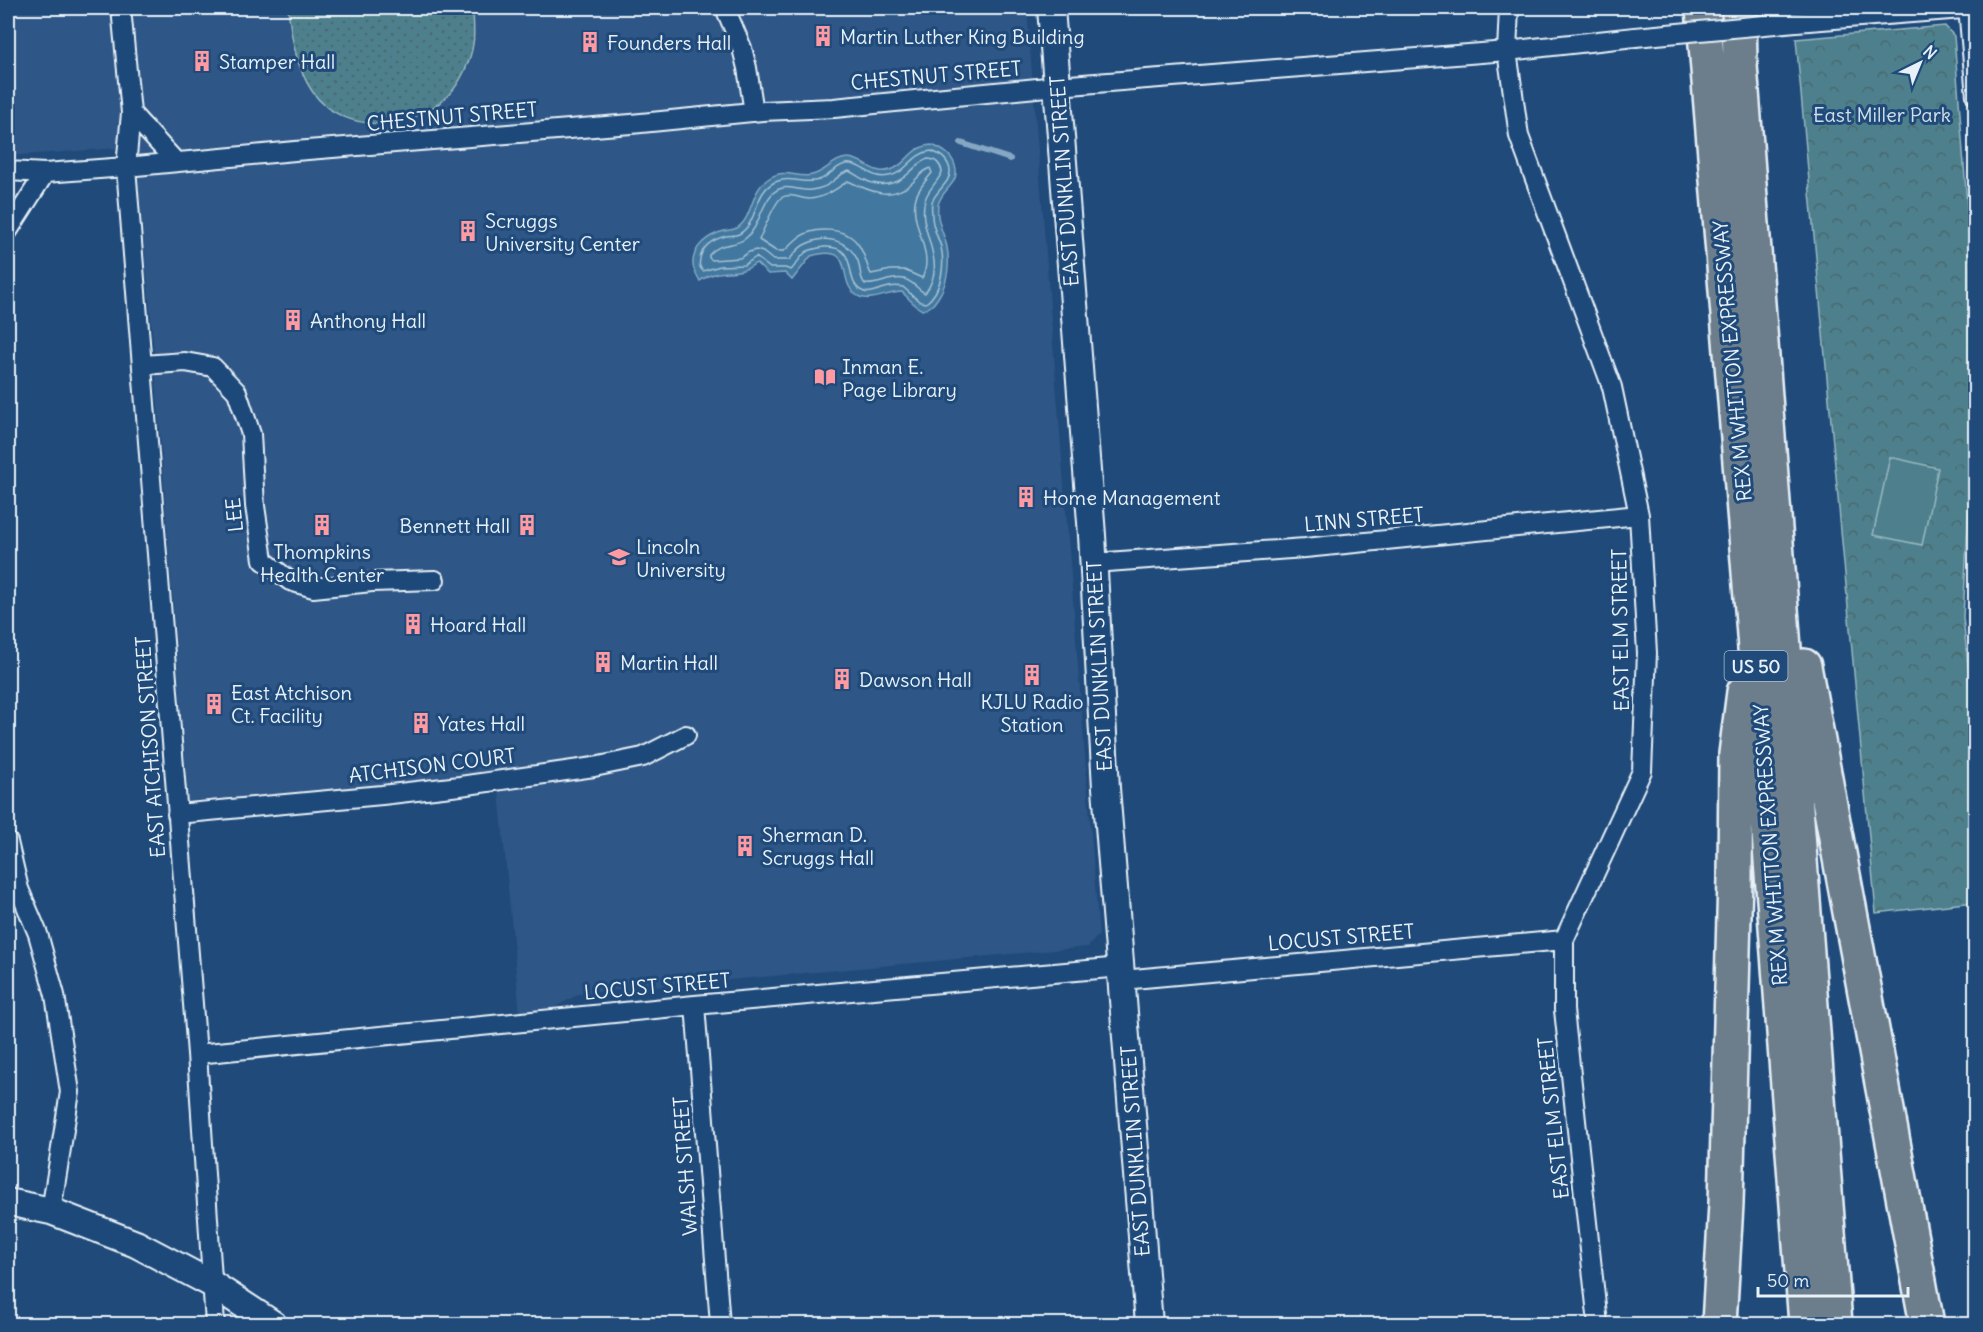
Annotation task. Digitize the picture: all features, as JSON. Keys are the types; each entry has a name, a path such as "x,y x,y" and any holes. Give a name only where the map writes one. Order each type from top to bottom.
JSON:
{"highway":[{"name":"REX M WHITTON EXPRESSWAY","path":"1703,8 1753,622 1806,1324"},
{"name":"REX M WHITTON EXPRESSWAY","path":"1739,8 1740,65 1835,1324"},
{"path":"1777,544 1814,715 1927,1324"},
{"path":"1719,1324 1726,1193 1735,879 1736,754 1753,622"}],"main road":[{"name":"EAST DUNKLIN STREET","path":"1051,8 1094,563 1106,788 1149,1324"},
{"path":"8,1202 51,1211 136,1244 212,1284 273,1324"}],"street":[{"name":"EAST ATCHISON STREET","path":"121,8 130,113 126,167 197,1054 215,1324"},
{"path":"725,8 742,48 754,112"},
{"name":"EAST ELM STREET","path":"1509,8 1507,51 1519,136 1612,387 1639,515 1647,653 1642,771 1564,940 1564,1011 1598,1324"},
{"path":"1971,8 1976,96"},
{"name":"CHESTNUT STREET","path":"8,171 45,173 126,167 754,112 834,108 1057,86 1507,51 1796,22 1971,8"},
{"path":"130,113 176,162"},
{"path":"8,231 45,173"},
{"name":"LEE","path":"143,365 185,362 213,367 237,392 251,434 255,506 263,560 290,581 314,588 372,582 435,580"},
{"name":"LINN STREET","path":"1094,563 1305,548 1639,515"},
{"name":"ATCHISON COURT","path":"177,814 404,792 594,767 643,757 686,735"},
{"path":"8,842 13,888 38,934 55,995 70,1092 51,1211"},
{"name":"LOCUST STREET","path":"197,1054 695,1005 1564,940"},
{"name":"WALSH STREET","path":"695,1005 720,1324"}],"shaded area":[{"name":"Lincoln University","path":"8,8 1027,8 1099,935 1088,947 579,994 543,1014 520,1015 497,772 371,789 188,801 153,342 135,147 8,156"}],"green space":[{"path":"288,8 473,8 472,50 460,80 438,104 421,114 401,121 381,124 361,122 343,116 326,106 306,82 298,62"},
{"name":"East Miller Park","path":"1945,26 1954,36 1976,320 1976,440 1968,524 1963,617 1976,743 1975,902 1876,913 1796,39"},
{"path":"1890,457 1938,468 1922,545 1873,535"}],"water":[{"path":"932,145 948,154 953,161 956,175 938,206 939,222 947,247 948,266 942,291 930,307 922,310 902,292 870,298 860,297 852,291 848,284 841,260 836,255 826,253 811,256 792,280 785,273 768,274 756,263 749,268 715,274 700,281 693,265 698,247 712,235 735,229 742,224 758,190 768,179 780,174 812,175 838,160 848,158 879,171 890,170 896,168 918,149"}],"waterway":[{"path":"961,143 1010,159"}],"place":[{"name":"Martin Luther King Building","path":"823,36"},
{"name":"Founders Hall","path":"590,42"},
{"name":"Stamper Hall","path":"202,61"},
{"name":"Scruggs University Center","path":"468,231"},
{"name":"Anthony Hall","path":"293,320"},
{"name":"Inman E. Page Library","path":"825,377"},
{"name":"Home Management","path":"1026,497"},
{"name":"Thompkins Health Center","path":"322,525"},
{"name":"Bennett Hall","path":"527,525"},
{"name":"Lincoln University","path":"619,557"},
{"name":"Hoard Hall","path":"413,624"},
{"name":"Martin Hall","path":"603,662"},
{"name":"KJLU Radio Station","path":"1032,675"},
{"name":"Dawson Hall","path":"842,679"},
{"name":"East Atchison Ct. Facility","path":"214,704"},
{"name":"Yates Hall","path":"421,723"},
{"name":"Sherman D. Scruggs Hall","path":"745,846"}]}
